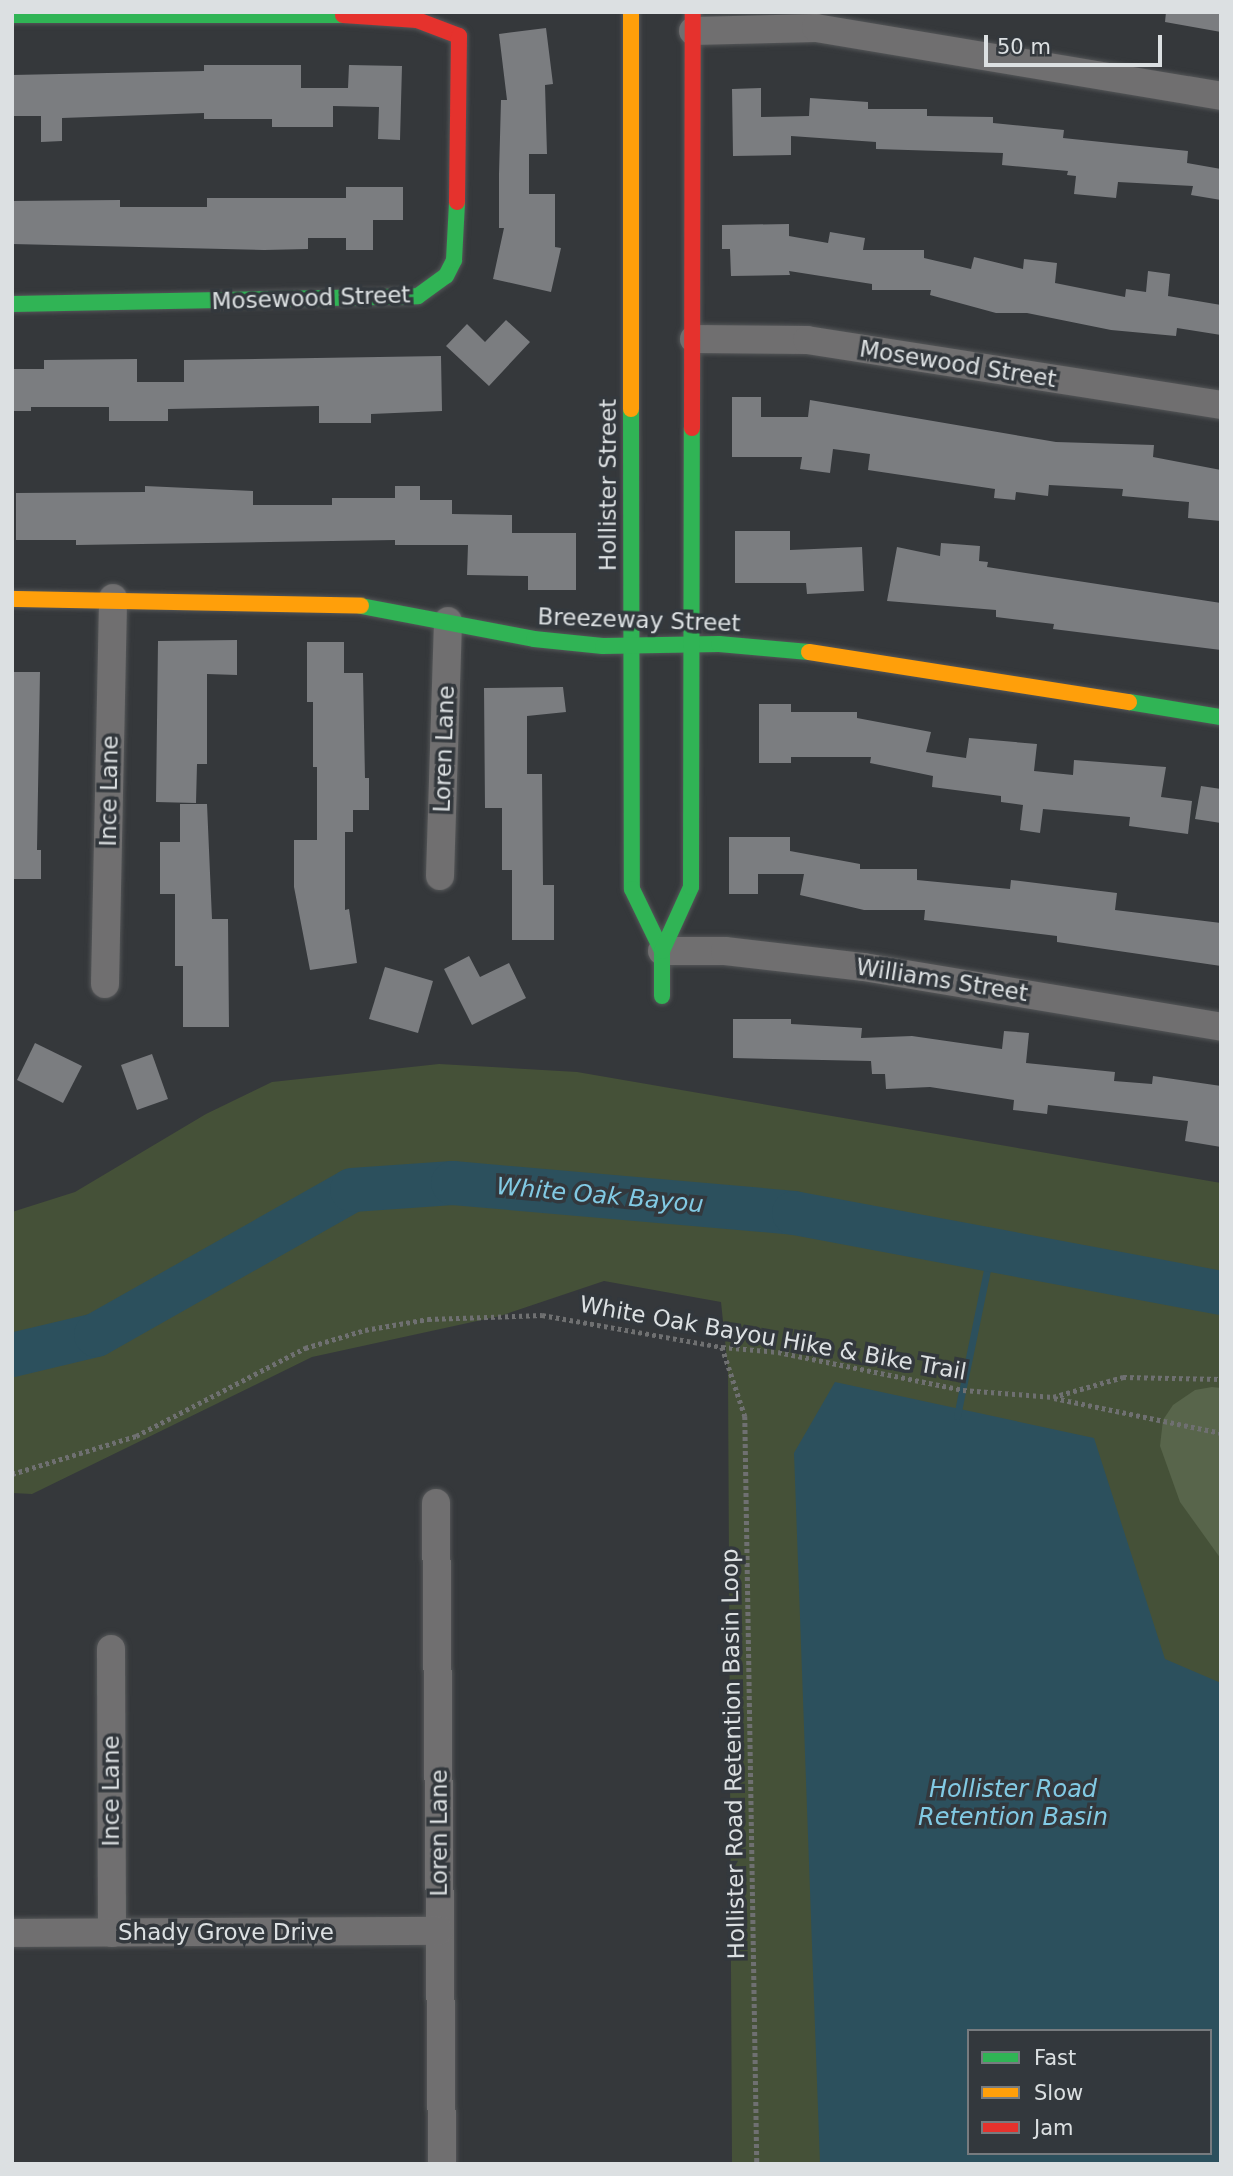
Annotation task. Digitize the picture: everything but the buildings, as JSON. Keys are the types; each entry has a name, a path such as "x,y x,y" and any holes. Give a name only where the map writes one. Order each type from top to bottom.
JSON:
{"street":[{"name":"Hollister Street","path":"631,12 632,889 662,951"},
{"name":"Mosewood Street","path":"12,15 385,16 417,20 459,36 454,260 446,276 418,296 12,304"},
{"name":"Hollister Street","path":"662,996 662,951 691,887 693,22"},
{"path":"693,22 816,28 1221,96"},
{"name":"Mosewood Street","path":"694,339 807,340 1221,405"},
{"name":"Ince Lane","path":"105,984 113,598"},
{"name":"Breezeway Street","path":"12,599 320,602 448,621 534,639 630,645 693,645 852,656 1221,717"},
{"name":"Loren Lane","path":"440,876 448,621"},
{"name":"Williams Street","path":"662,951 725,951 864,967 1221,1027"},
{"name":"Loren Lane","path":"436,1503 442,2164"},
{"name":"Ince Lane","path":"111,1649 112,1933"},
{"name":"Shady Grove Drive","path":"12,1933 439,1931"}],"path":[{"name":"White Oak Bayou Hike & Bike Trail","path":"12,1474 136,1436 305,1348 396,1323 493,1314 542,1315 722,1347 778,1352 963,1390 1053,1397 1123,1377 1221,1379"},
{"name":"Hollister Road Retention Basin Loop","path":"722,1347 745,1416 757,2164"},
{"path":"1053,1397 1221,1433"}],"green space":[{"path":"439,1064 577,1072 1221,1183 1221,2164 732,2164 728,1370 721,1302 604,1281 500,1316 312,1357 32,1494 12,1493 12,1212 75,1192 206,1114 272,1082"},
{"path":"1221,1388 1221,1559 1180,1502 1160,1446 1163,1420 1173,1405 1195,1390"}],"water":[{"name":"Hollister Road Retention Basin","path":"835,1382 1094,1438 1165,1659 1221,1683 1221,2164 820,2164 794,1453"}],"waterway":[{"name":"White Oak Bayou","path":"12,1355 96,1335 352,1190 453,1183 794,1213 1221,1293"},
{"path":"957,1416 991,1250"}],"traffic: fast":[{"path":"12,15 343,15"},
{"path":"12,304 418,296 446,276 454,260 457,202"},
{"path":"631,409 632,889 662,951 662,996"},
{"path":"662,951 691,887 692,428"},
{"path":"361,606 534,639 603,646 719,644 809,652"},
{"path":"1129,702 1221,717"}],"traffic: slow":[{"path":"631,12 631,409"},
{"path":"12,599 361,606"},
{"path":"809,652 1129,702"}],"traffic: jam":[{"path":"692,428 693,12"},
{"path":"343,15 417,20 459,36 457,202"}]}
